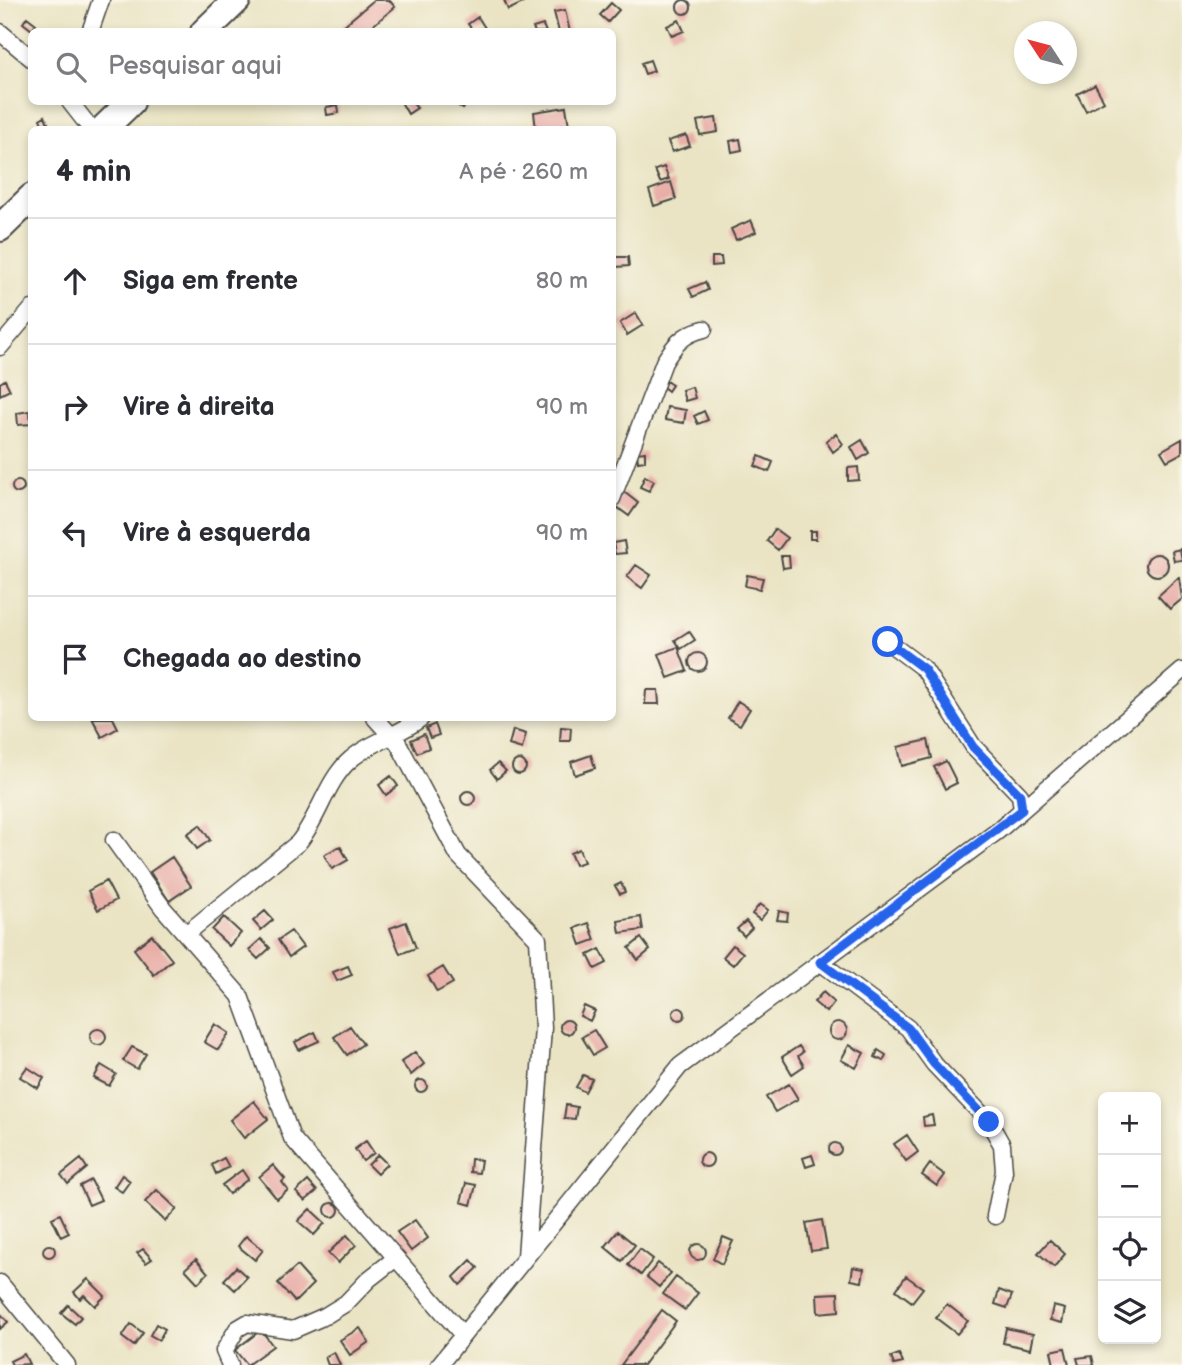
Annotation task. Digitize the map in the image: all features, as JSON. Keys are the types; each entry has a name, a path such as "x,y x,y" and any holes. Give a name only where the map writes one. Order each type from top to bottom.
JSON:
{"highway":[{"path":"208,28 237,0"},
{"path":"106,126 128,105"},
{"path":"0,228 28,201"}],"street":[{"path":"91,28 101,0"},
{"path":"0,32 28,56"},
{"path":"72,105 89,126"},
{"path":"0,347 28,314"},
{"path":"616,488 664,362 676,342 688,333 704,329"},
{"path":"888,642 924,669 973,747 1020,795 1022,810"},
{"path":"448,1361 462,1334 680,1066 1022,810 1182,671"},
{"path":"378,721 392,736 458,855 538,939 543,1028 526,1256"},
{"path":"186,934 298,843 309,830 341,770 351,758 416,721"},
{"path":"114,840 186,934 240,996 292,1138 462,1334"},
{"path":"820,962 908,1028 934,1064 989,1122 1002,1145 1004,1171 995,1216"},
{"path":"230,1365 224,1351 237,1329 247,1322 293,1330 336,1311 396,1258"},
{"path":"0,1283 67,1365"}],"building":[{"path":"374,0 389,0 395,7 370,28 341,28"},
{"path":"504,0 522,0 523,3 508,10"},
{"path":"681,0 687,0 691,7 687,14 681,14 677,10 677,4"},
{"path":"611,3 619,10 608,22 600,15"},
{"path":"565,10 569,28 558,28 554,12"},
{"path":"27,17 36,24 29,28 23,23"},
{"path":"478,17 485,28 471,28 468,24"},
{"path":"679,20 684,31 672,36 667,26"},
{"path":"650,60 654,71 645,74 641,63"},
{"path":"1095,85 1104,101 1086,111 1077,94"},
{"path":"338,105 339,113 327,115 326,107"},
{"path":"403,105 414,105 417,108 408,114"},
{"path":"566,107 569,126 536,126 534,112"},
{"path":"45,116 48,123 43,126 40,119"},
{"path":"716,118 718,132 700,135 697,121"},
{"path":"686,135 690,146 672,152 668,141"},
{"path":"740,139 742,150 732,152 730,141"},
{"path":"664,167 669,179 660,182 655,170"},
{"path":"671,182 676,199 654,206 649,190"},
{"path":"751,220 756,232 736,240 731,229"},
{"path":"616,257 628,257 629,266 616,267"},
{"path":"712,257 721,257 722,265 712,266"},
{"path":"705,282 708,290 693,297 689,289"},
{"path":"636,313 643,325 627,335 620,323"},
{"path":"5,380 10,390 0,395 0,383"},
{"path":"666,381 672,385 668,391 662,386"},
{"path":"692,387 695,398 685,401 682,390"},
{"path":"667,407 686,410 684,423 665,420"},
{"path":"28,411 28,424 18,425 17,413"},
{"path":"704,411 708,420 698,424 694,416"},
{"path":"836,434 843,444 833,452 826,441"},
{"path":"1182,439 1182,453 1167,461 1161,451"},
{"path":"862,440 869,453 858,460 851,447"},
{"path":"645,452 645,461 638,462 637,453"},
{"path":"759,456 773,462 769,472 755,466"},
{"path":"858,467 859,480 848,481 848,468"},
{"path":"645,476 654,481 649,491 640,487"},
{"path":"18,481 24,487 18,493 12,487"},
{"path":"624,492 638,503 629,516 616,506"},
{"path":"775,529 787,538 778,550 767,541"},
{"path":"810,531 816,531 816,539 810,539"},
{"path":"624,541 626,553 616,554 616,542"},
{"path":"1180,549 1182,560 1174,561 1172,551"},
{"path":"1153,554 1161,554 1168,561 1168,569 1161,576 1153,576 1146,569 1146,561"},
{"path":"781,556 789,556 790,567 783,568"},
{"path":"636,565 651,575 642,588 627,577"},
{"path":"747,575 763,578 760,589 745,586"},
{"path":"1179,577 1182,599 1170,609 1158,596"},
{"path":"689,631 695,640 681,649 675,640"},
{"path":"678,647 687,671 668,678 659,654"},
{"path":"698,653 704,656 707,662 704,668 698,671 692,668 689,662 692,656"},
{"path":"646,690 658,690 659,704 645,704"},
{"path":"738,701 750,709 740,725 728,718"},
{"path":"94,721 114,721 118,728 102,737"},
{"path":"435,724 439,735 430,738 426,728"},
{"path":"561,727 571,728 570,741 560,741"},
{"path":"513,730 526,734 522,749 509,745"},
{"path":"424,734 429,748 417,753 411,740"},
{"path":"928,740 932,758 902,766 898,747"},
{"path":"591,755 595,768 575,775 571,762"},
{"path":"519,760 524,762 524,772 519,774 514,772 512,767 514,762"},
{"path":"946,761 957,783 945,789 934,767"},
{"path":"498,763 506,771 497,779 490,770"},
{"path":"391,776 398,786 386,795 379,785"},
{"path":"468,791 473,793 473,803 468,805 463,803 461,798 463,793"},
{"path":"200,825 210,840 197,849 187,834"},
{"path":"340,846 348,860 332,869 324,855"},
{"path":"579,849 584,862 575,865 570,853"},
{"path":"172,857 191,886 169,901 150,872"},
{"path":"106,881 116,900 98,910 88,891"},
{"path":"621,883 625,892 620,894 615,886"},
{"path":"760,904 768,910 760,920 752,914"},
{"path":"265,911 273,920 261,930 253,921"},
{"path":"779,911 788,913 787,921 777,920"},
{"path":"224,917 241,933 229,946 212,930"},
{"path":"641,917 643,930 620,933 618,921"},
{"path":"746,921 752,928 744,936 737,929"},
{"path":"406,922 416,948 400,954 390,928"},
{"path":"589,923 595,940 581,945 575,928"},
{"path":"291,931 303,947 289,957 278,940"},
{"path":"152,935 172,960 154,975 134,949"},
{"path":"641,938 650,950 638,960 629,948"},
{"path":"261,939 270,948 258,959 249,950"},
{"path":"733,945 743,953 733,965 723,957"},
{"path":"600,949 607,963 595,969 588,955"},
{"path":"348,966 352,975 337,981 333,972"},
{"path":"443,967 453,983 437,992 428,976"},
{"path":"823,992 834,1002 826,1012 814,1002"},
{"path":"584,1006 595,1011 590,1021 580,1016"},
{"path":"679,1008 685,1014 679,1020 673,1014"},
{"path":"567,1020 572,1022 572,1032 567,1034 562,1032 560,1027 562,1022"},
{"path":"834,1022 842,1022 847,1031 845,1038 834,1040 829,1035 829,1027"},
{"path":"215,1024 229,1033 218,1050 204,1042"},
{"path":"350,1026 363,1044 347,1055 334,1037"},
{"path":"98,1029 104,1031 104,1043 98,1045 92,1043 90,1037 92,1031"},
{"path":"594,1030 605,1048 593,1055 582,1037"},
{"path":"315,1032 319,1041 299,1050 295,1042"},
{"path":"849,1045 864,1053 856,1068 841,1060"},
{"path":"799,1046 803,1052 798,1056 804,1066 792,1074 782,1057"},
{"path":"132,1047 146,1054 137,1069 123,1061"},
{"path":"878,1050 886,1055 883,1061 875,1057"},
{"path":"415,1052 424,1064 411,1075 401,1062"},
{"path":"101,1065 116,1074 109,1086 94,1078"},
{"path":"27,1067 44,1078 38,1088 20,1077"},
{"path":"583,1075 592,1079 585,1092 576,1087"},
{"path":"421,1080 427,1086 421,1092 415,1086"},
{"path":"789,1084 798,1099 775,1112 766,1097"},
{"path":"254,1101 268,1119 244,1138 230,1120"},
{"path":"566,1105 577,1107 575,1119 564,1118"},
{"path":"932,1115 934,1125 924,1126 923,1117"},
{"path":"907,1135 918,1152 906,1161 894,1144"},
{"path":"366,1141 374,1153 363,1161 355,1149"},
{"path":"835,1143 841,1149 835,1155 829,1149"},
{"path":"706,1153 711,1155 711,1165 706,1167 701,1165 699,1160 701,1155"},
{"path":"378,1155 387,1164 377,1174 368,1165"},
{"path":"812,1155 815,1164 806,1167 803,1158"},
{"path":"224,1158 229,1167 216,1174 212,1165"},
{"path":"81,1159 87,1168 68,1184 61,1175"},
{"path":"471,1159 481,1160 479,1173 470,1172"},
{"path":"930,1164 945,1175 937,1186 922,1175"},
{"path":"273,1165 285,1179 282,1182 288,1190 277,1199 259,1177"},
{"path":"242,1170 248,1179 229,1194 222,1185"},
{"path":"122,1175 130,1181 122,1192 114,1187"},
{"path":"91,1180 101,1200 89,1205 80,1186"},
{"path":"308,1181 317,1191 305,1201 296,1192"},
{"path":"466,1183 476,1185 471,1205 461,1202"},
{"path":"157,1190 177,1209 165,1221 145,1202"},
{"path":"332,1203 337,1205 337,1215 332,1217 327,1215 325,1210 327,1205"},
{"path":"310,1209 325,1223 314,1235 298,1221"},
{"path":"60,1214 69,1233 61,1237 52,1218"},
{"path":"415,1220 428,1238 411,1251 397,1232"},
{"path":"822,1220 827,1249 811,1251 806,1223"},
{"path":"618,1231 635,1245 622,1261 605,1247"},
{"path":"347,1235 356,1245 338,1263 328,1253"},
{"path":"246,1236 263,1250 255,1260 238,1246"},
{"path":"723,1237 733,1241 722,1264 713,1259"},
{"path":"1050,1240 1065,1254 1054,1267 1038,1253"},
{"path":"698,1244 704,1246 704,1258 698,1260 692,1258 690,1252 692,1246"},
{"path":"49,1245 55,1251 49,1257 43,1251"},
{"path":"143,1249 152,1259 146,1263 137,1253"},
{"path":"640,1249 653,1259 641,1275 628,1265"},
{"path":"196,1259 208,1273 198,1283 185,1269"},
{"path":"471,1260 478,1268 460,1285 454,1277"},
{"path":"658,1263 671,1273 659,1287 647,1277"},
{"path":"297,1266 313,1284 295,1302 278,1283"},
{"path":"236,1267 247,1277 235,1290 224,1280"},
{"path":"853,1267 864,1269 862,1282 851,1280"},
{"path":"906,1276 923,1288 912,1302 896,1290"},
{"path":"676,1277 698,1293 685,1310 663,1294"},
{"path":"88,1279 105,1296 95,1306 84,1295 80,1299 74,1292"},
{"path":"999,1290 1012,1295 1007,1308 995,1304"},
{"path":"838,1293 839,1311 818,1313 817,1294"},
{"path":"947,1304 968,1321 957,1334 936,1318"},
{"path":"68,1305 81,1317 75,1324 61,1313"},
{"path":"1053,1306 1065,1309 1062,1323 1050,1320"},
{"path":"662,1310 676,1321 643,1365 621,1365"},
{"path":"0,1313 8,1322 0,1329"},
{"path":"131,1324 143,1333 134,1346 122,1337"},
{"path":"156,1324 165,1329 159,1340 150,1335"},
{"path":"360,1328 369,1342 350,1355 340,1340"},
{"path":"1006,1328 1033,1334 1030,1349 1003,1343"},
{"path":"261,1330 273,1346 247,1365 235,1350"},
{"path":"1065,1348 1069,1365 1054,1365 1051,1351"},
{"path":"334,1352 340,1365 328,1365 325,1357"},
{"path":"24,1354 29,1364 12,1365 10,1361"},
{"path":"899,1354 903,1363 894,1365 891,1357"},
{"path":"1092,1356 1094,1365 1079,1365 1077,1358"}],"route":[{"path":"888,642 924,669 973,747 1020,795 1022,810 999,830 820,962 908,1028 934,1064 989,1122"}]}
